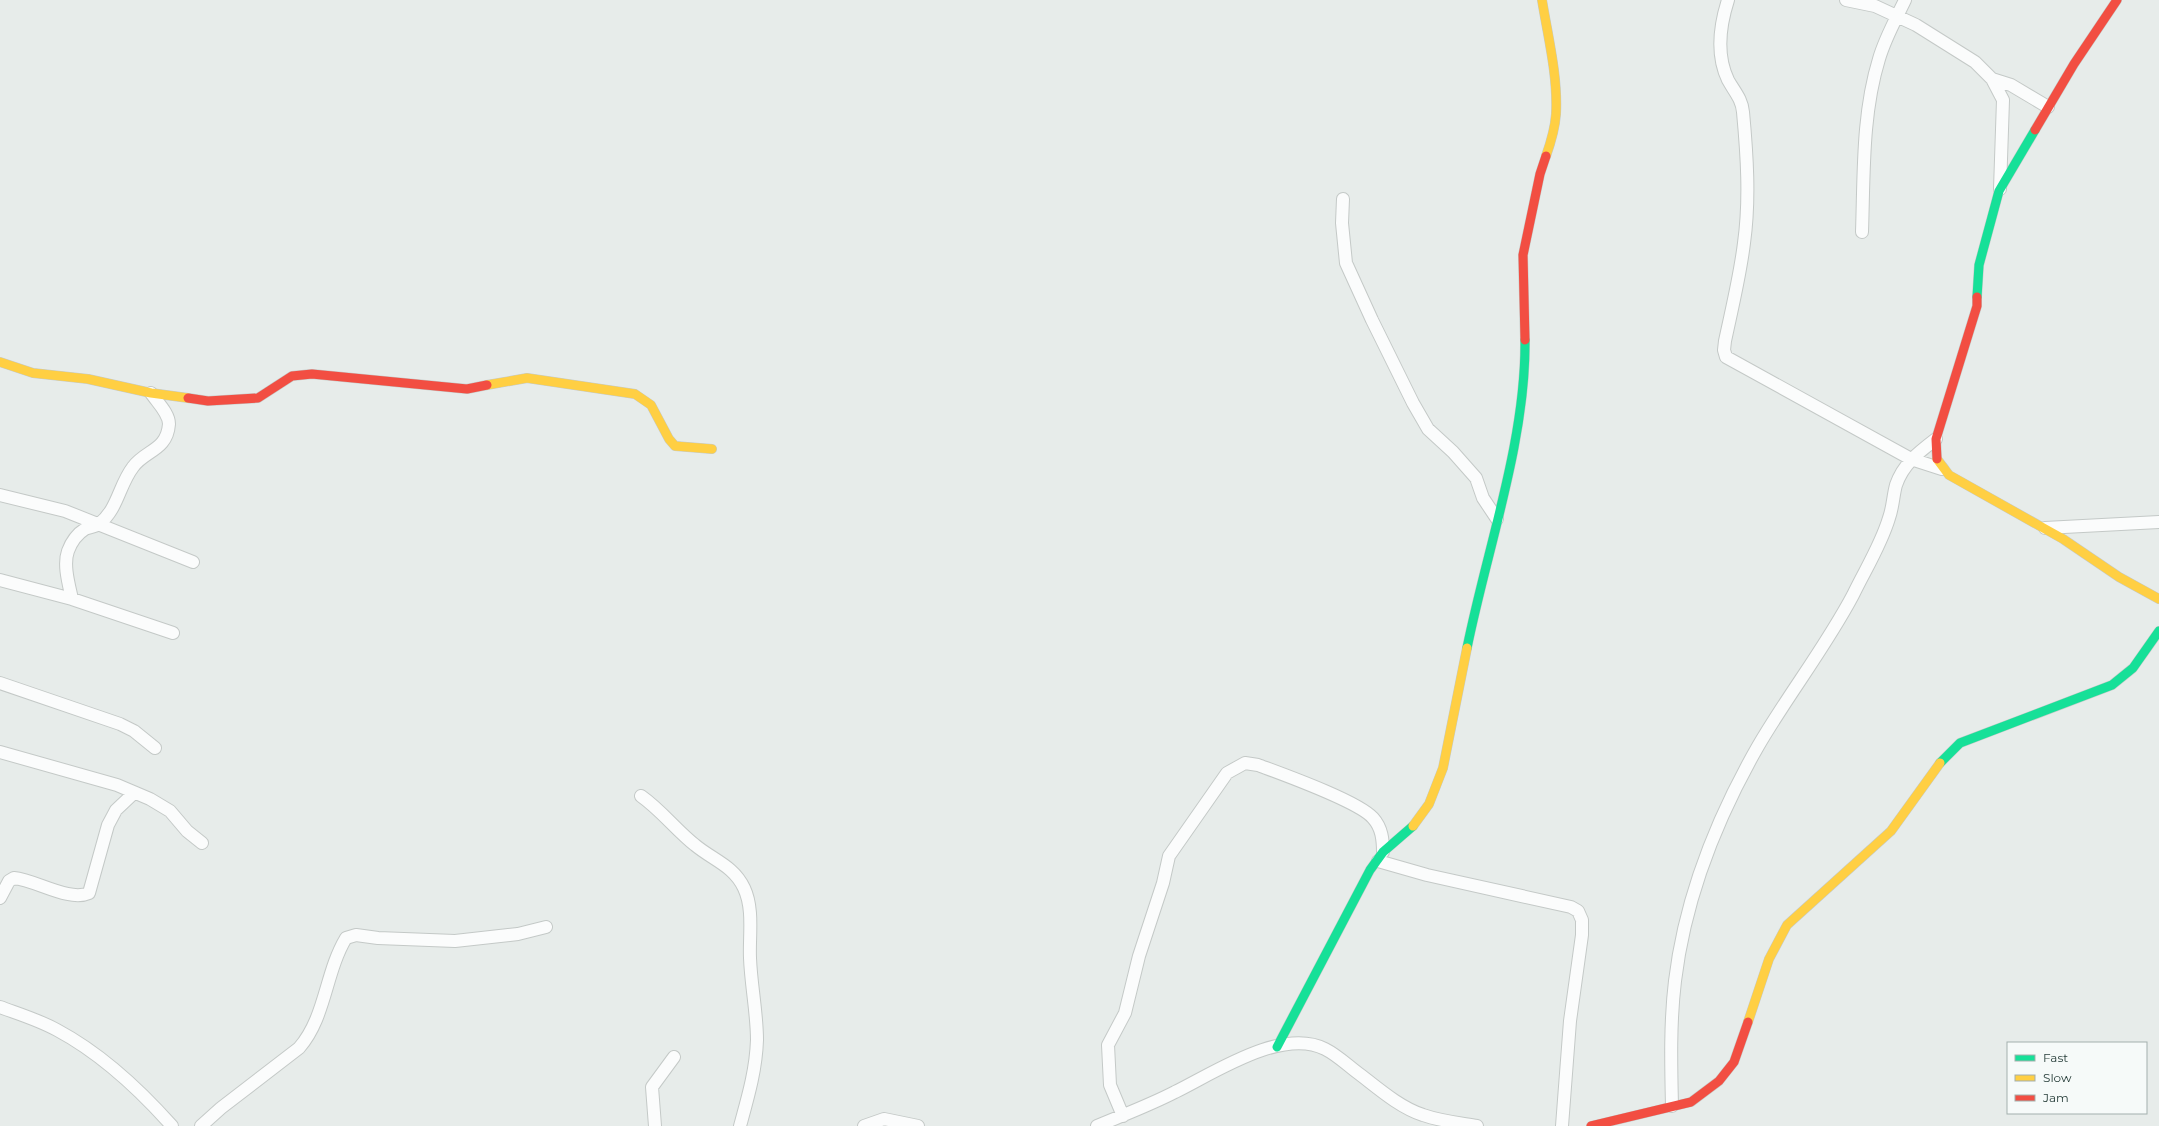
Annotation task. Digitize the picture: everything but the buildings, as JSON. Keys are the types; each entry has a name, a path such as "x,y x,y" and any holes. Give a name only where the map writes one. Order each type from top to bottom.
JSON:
{"street":[{"path":"1278,1047 1365,880 1380,857 1412,828 1425,810 1443,768 1470,635 1497,519 1520,409 1525,363 1523,255 1540,174 1553,135 1556,113 1553,68 1542,0"},
{"path":"1728,0 1720,37 1721,58 1728,79 1740,98 1743,110 1747,183 1744,241 1725,341 1724,350 1726,358 1911,459 1942,469"},
{"path":"1846,0 1875,6 1916,24 1975,62 1992,79 2003,100 1999,191 1979,265 1977,306 1936,438 1937,462 1949,475 2063,538 2119,577 2159,599"},
{"path":"1862,232 1867,114 1872,86 1879,58 1905,0"},
{"path":"1999,191 2096,29 2117,0"},
{"path":"1992,79 2011,85 2048,107"},
{"path":"1343,199 1342,223 1346,263 1372,320 1413,403 1428,429 1453,452 1476,478 1483,498 1497,519"},
{"path":"0,362 33,373 88,378 151,393 208,401 258,398 270,392 292,376 312,374 466,388 527,378 635,394 646,399 653,406 671,443 675,446 712,449"},
{"path":"72,599 67,571 68,552 76,537 85,529 98,525 119,498 129,473 134,465 160,447 168,431 169,423 167,415 151,393"},
{"path":"1672,1106 1671,1041 1677,966 1686,920 1712,838 1733,792 1757,748 1847,606 1877,548 1889,518 1896,486 1902,470 1911,459 1936,438"},
{"path":"0,494 65,511 193,562"},
{"path":"2044,528 2159,522"},
{"path":"0,580 72,599 173,633"},
{"path":"1591,1126 1691,1102 1719,1081 1734,1062 1769,959 1787,925 1891,831 1923,789 1938,765 1950,752 1960,744 1972,738 2112,685 2125,677 2136,667 2159,631"},
{"path":"0,683 120,724 134,731 154,748"},
{"path":"0,752 117,785 150,799 170,811 187,831 202,843"},
{"path":"1123,1116 1110,1085 1108,1045 1125,1013 1139,956 1163,883 1169,856 1227,773 1245,763 1258,765 1348,803 1370,815 1378,824 1383,842 1380,857"},
{"path":"0,898 9,881 14,878 70,895 82,896 89,893 108,825 116,810 134,793"},
{"path":"641,796 651,803 696,846 722,861 733,872 744,889 750,920 752,994 757,1038 752,1083 740,1126"},
{"path":"1380,857 1427,875 1571,907 1578,911 1582,920 1582,935 1570,1021 1562,1126"},
{"path":"201,1126 221,1108 299,1048 309,1037 316,1024 334,964 346,938 356,935 378,938 455,941 518,934 546,927"},
{"path":"0,1007 57,1030 135,1086 172,1126"},
{"path":"1097,1126 1123,1116 1260,1050 1303,1044 1325,1048 1394,1100 1422,1115 1451,1124 1477,1126"},
{"path":"654,1126 652,1087 674,1058"},
{"path":"864,1126 884,1119 918,1126"}],"traffic: fast":[{"path":"1977,297 1979,265 1999,191 2035,130"},
{"path":"1467,648 1512,456 1524,378 1525,340"},
{"path":"1940,763 1960,743 2112,685 2133,668 2159,631"},
{"path":"1277,1047 1370,870 1383,852 1413,826"}],"traffic: slow":[{"path":"1542,0 1556,85 1555,124 1546,156"},
{"path":"0,362 33,373 88,379 151,393 188,398"},
{"path":"487,385 527,378 635,394 651,405 669,439 675,446 712,449"},
{"path":"1937,459 1949,475 2063,539 2119,577 2159,599"},
{"path":"1413,826 1429,804 1443,768 1467,648"},
{"path":"1748,1022 1769,959 1787,925 1891,831 1940,763"}],"traffic: jam":[{"path":"2035,130 2074,64 2117,0"},
{"path":"1525,340 1523,255 1540,174 1546,156"},
{"path":"1937,459 1936,439 1977,306 1977,297"},
{"path":"188,398 208,401 258,398 292,376 312,374 467,389 487,385"},
{"path":"1591,1126 1691,1102 1719,1081 1734,1062 1748,1022"}]}
